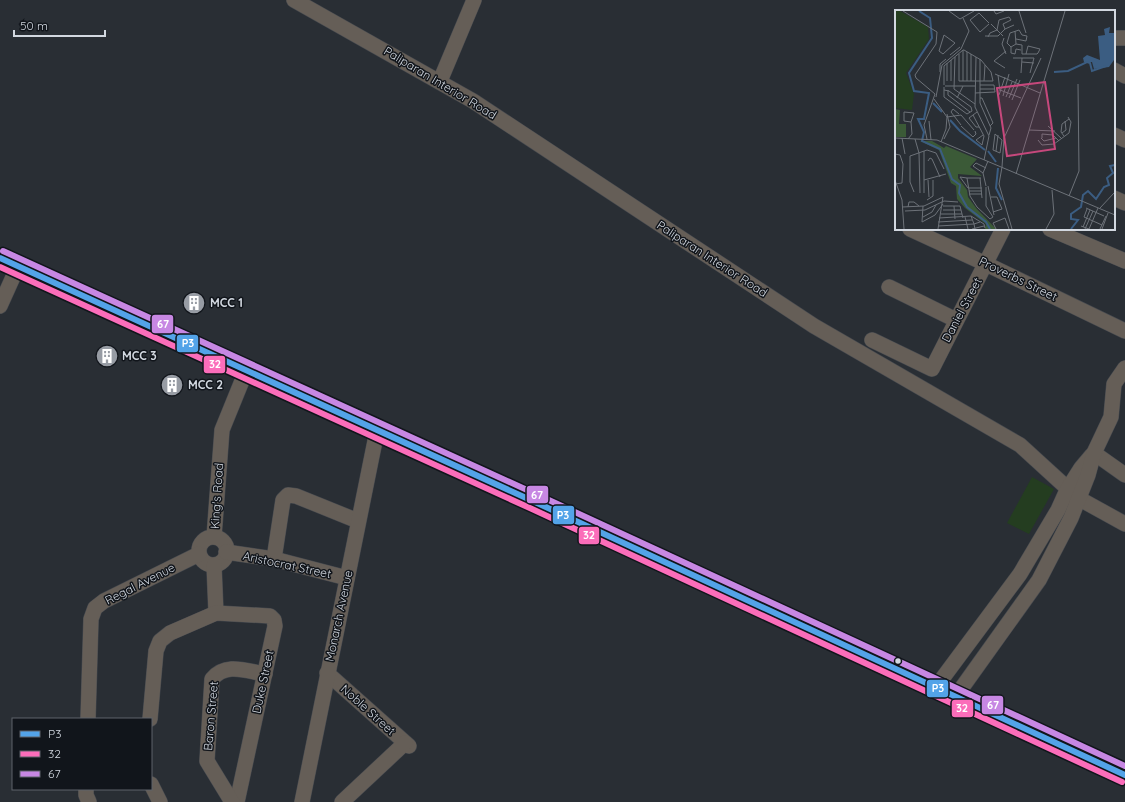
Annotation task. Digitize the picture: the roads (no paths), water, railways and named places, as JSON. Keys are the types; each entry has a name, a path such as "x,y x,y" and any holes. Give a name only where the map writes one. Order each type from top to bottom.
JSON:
{"main road":[{"path":"0,258 535,502 1125,775"}],"street":[{"name":"Paliparan Interior Road","path":"294,0 440,81 473,101 814,326 1020,445 1072,494 1125,524"},
{"path":"440,81 474,0"},
{"path":"1115,71 1125,76"},
{"path":"1115,135 1125,140"},
{"path":"1115,198 1125,203"},
{"name":"Proverbs Street","path":"912,230 1125,331"},
{"name":"Daniel Street","path":"872,340 932,369 1003,230"},
{"path":"1052,230 1125,261"},
{"path":"0,306 18,266"},
{"path":"889,287 956,320"},
{"path":"956,696 1039,580 1071,518 1072,494 1081,468 1094,453 1111,417 1125,368"},
{"name":"King's Road","path":"214,537 222,430 250,373"},
{"name":"Monarch Avenue","path":"302,802 377,431"},
{"path":"1094,453 1123,469"},
{"path":"936,687 1020,574 1058,510 1072,494"},
{"path":"274,559 282,500 288,496 296,496 358,521"},
{"path":"214,537 224,544 226,552 221,562 214,565 204,562 199,554 201,544 209,538 214,537"},
{"name":"Aristocrat Street","path":"226,552 274,559 347,578"},
{"name":"Regal Avenue","path":"88,718 91,619 95,608 104,600 199,554"},
{"path":"150,718 156,651 160,641 170,634 216,613 214,565"},
{"name":"Duke Street","path":"216,613 270,616 274,620 275,626 237,802"},
{"path":"989,616 1004,629"},
{"name":"Baron Street","path":"232,802 207,761 212,679 218,672 226,668 265,674"},
{"name":"Noble Street","path":"327,673 407,745 342,802"},
{"path":"152,786 160,802"},
{"path":"86,790 86,795 89,802"}],"place":[{"name":"MCC 1","path":"194,303"},
{"name":"MCC 3","path":"107,356"},
{"name":"MCC 2","path":"172,385"}]}
